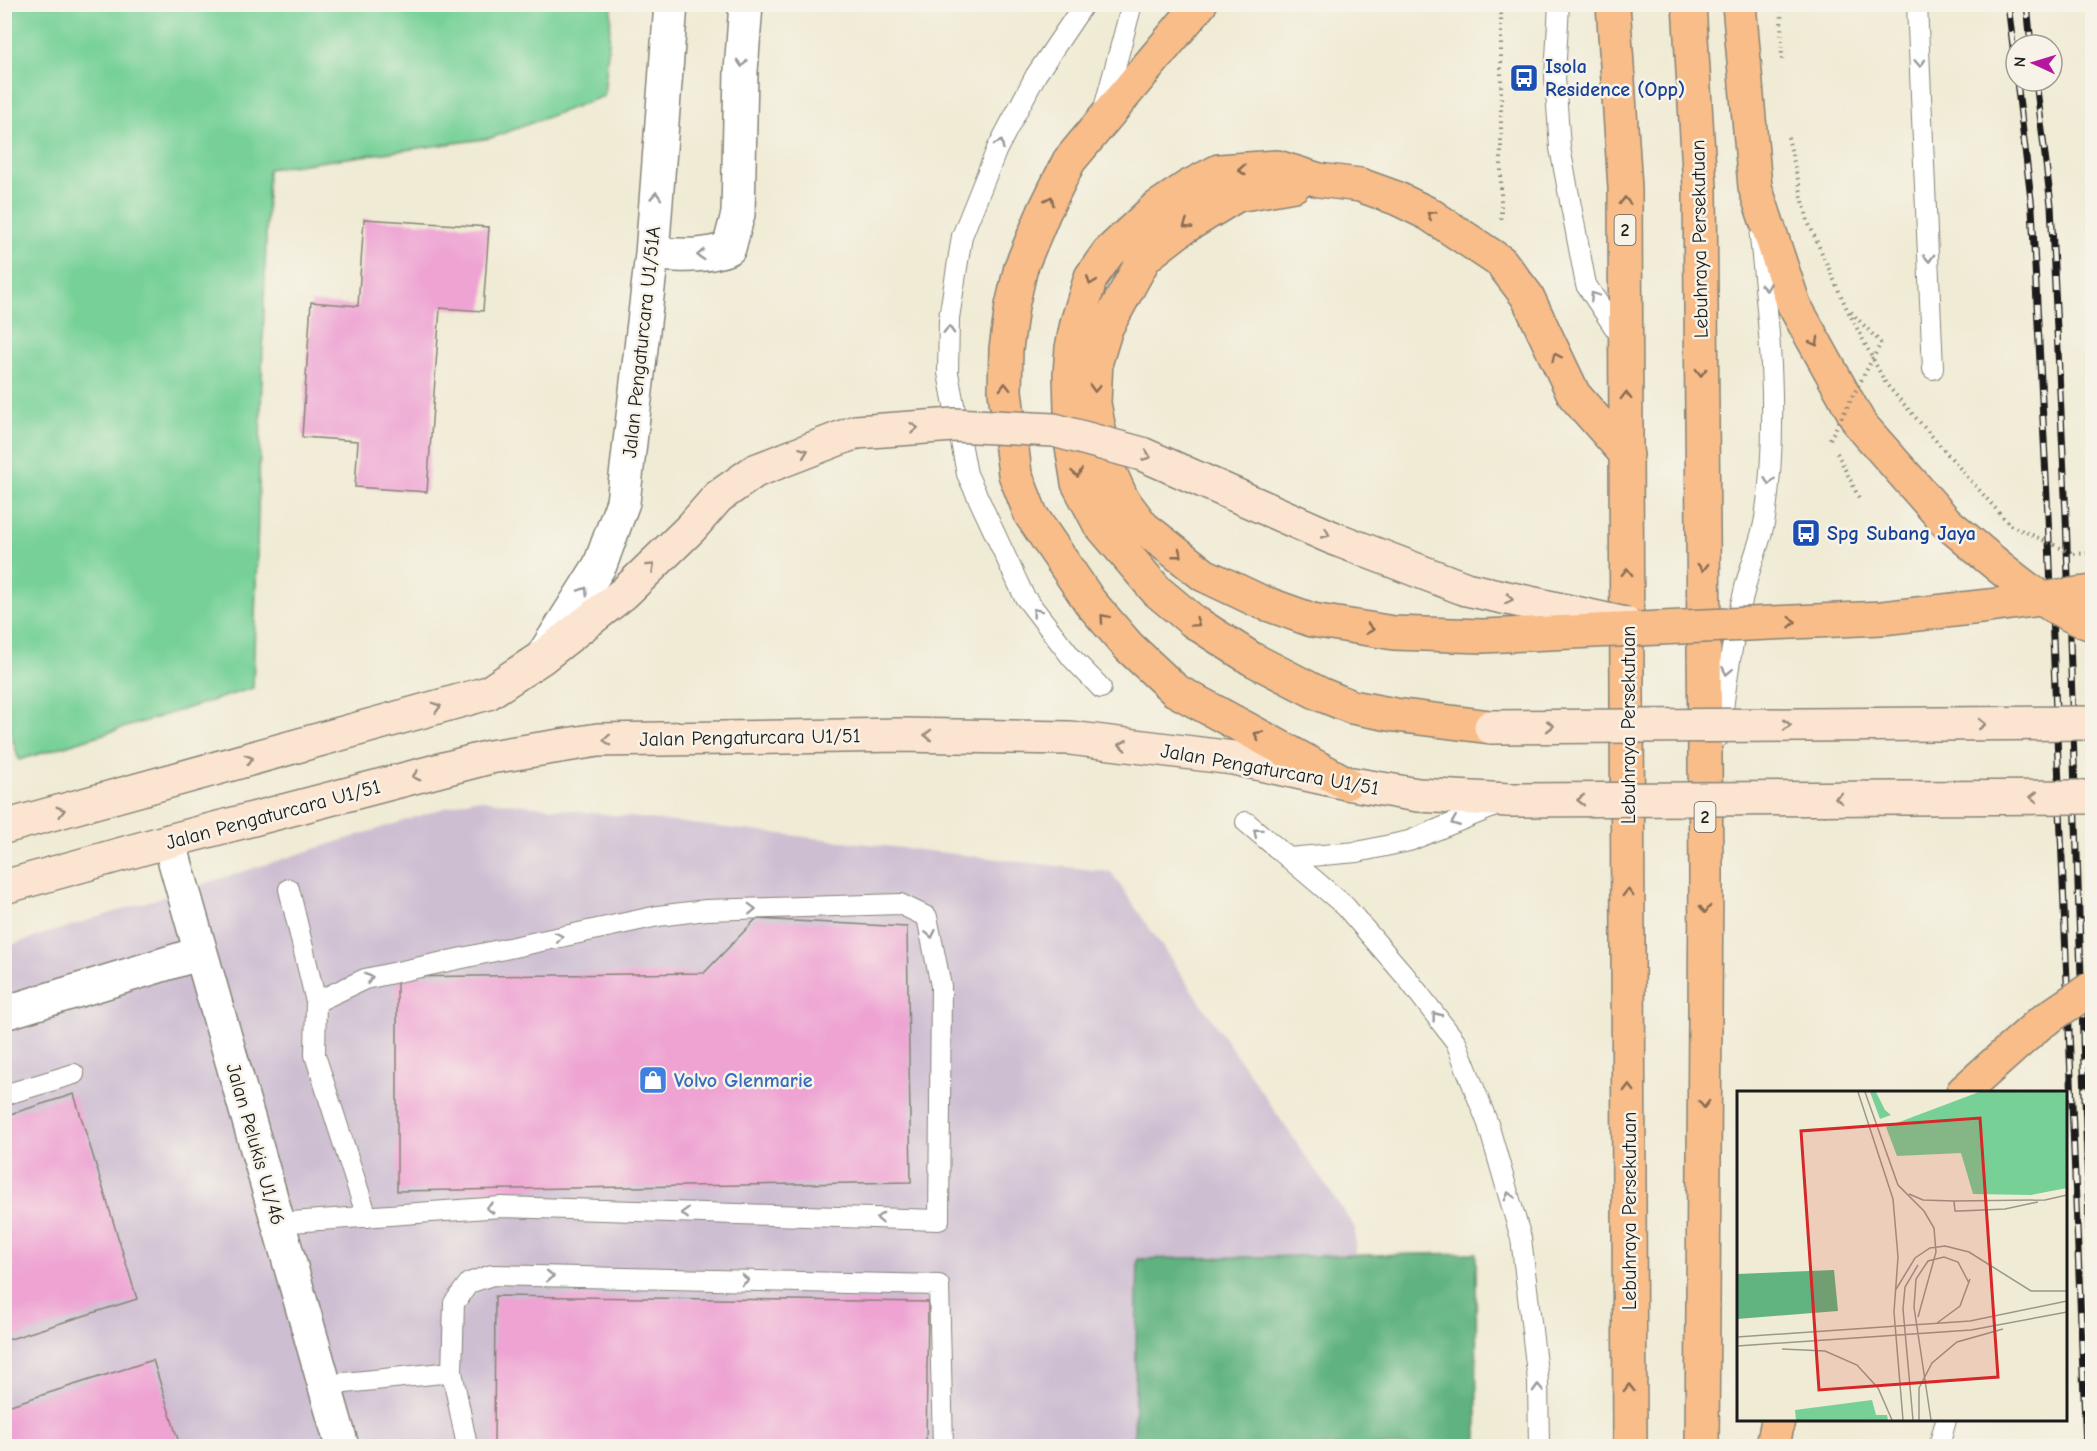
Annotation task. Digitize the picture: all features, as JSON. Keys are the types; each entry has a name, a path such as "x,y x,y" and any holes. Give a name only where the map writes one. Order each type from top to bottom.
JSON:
{"highway":[{"path":"1200,4 1069,161 1044,212 1019,277 1006,349 1005,391 1015,474 1031,515 1090,602 1129,647 1175,690 1346,783"},
{"name":"Lebuhraya Persekutuan","path":"1613,4 1625,188 1630,1446"},
{"name":"Lebuhraya Persekutuan","path":"1689,4 1700,187 1706,874 1702,1446"},
{"path":"1739,4 1755,187 1794,305 1860,424 1947,522 2024,586 2079,620 2092,624"},
{"path":"1491,727 1352,707 1320,694 1252,659 1193,621 1157,591 1099,523 1078,483 1072,447 1070,402 1072,348 1091,277 1108,253 1155,209 1188,187 1219,171 1277,167 1319,180 1360,185 1430,214 1501,262 1527,296 1574,395 1627,455"},
{"path":"1319,180 1237,195 1180,229 1146,257 1106,328 1096,361 1094,403 1105,462 1122,499 1143,527 1204,575 1259,601 1312,620 1394,633 1472,636 1882,618 2092,592"},
{"path":"1964,1091 2040,1024 2092,988"},
{"path":"1773,1446 1778,1421"}],"main road":[{"path":"4,827 488,693 541,658 624,594 691,528 718,497 756,471 856,432 954,424 1054,430 1142,454 1334,538 1466,589 1649,630"},
{"path":"1491,727 2092,723"},
{"name":"Jalan Pengaturcara U1/51","path":"4,887 169,841 490,757 598,740 900,735 1070,738 1233,758 1346,783 1418,795 1509,801 2092,796"}],"street":[{"name":"Jalan Pengaturcara U1/51A","path":"541,658 600,565 623,502 652,254 671,4"},
{"path":"652,254 693,256 714,254 729,248 738,214 741,71 746,4"},
{"name":"Jalan Pelukis U1/46","path":"169,841 342,1446"},
{"path":"4,1013 201,953"}],"lane":[{"path":"1083,4 1026,93 997,149 962,236 949,318 948,373 967,474 1024,596 1072,658 1101,688"},
{"path":"1100,123 1132,4"},
{"path":"1560,4 1555,77 1560,148 1586,285 1626,345"},
{"path":"1917,4 1933,369"},
{"path":"1706,874 1725,684 1744,590 1765,520 1772,459 1771,335 1755,187"},
{"path":"1288,858 1356,852 1409,841 1509,801"},
{"path":"1246,822 1345,906 1407,978 1456,1042 1488,1124 1521,1238 1538,1381 1539,1446"},
{"path":"289,889 316,1002 315,1055 367,1217"},
{"path":"278,1223 501,1208 939,1220 941,986 927,917 900,904 706,910 658,916 364,978 316,1002"},
{"path":"4,1095 74,1074"},
{"path":"467,1446 452,1372 454,1303 469,1282 492,1275 939,1285 943,1446"},
{"path":"325,1385 452,1372"},
{"path":"1939,1446 1945,1421"}],"path":[{"path":"1501,4 1501,262"},
{"path":"1781,4 1782,69"},
{"path":"1788,134 1808,222 1846,307 1886,384 2010,525 2074,554 2092,553"},
{"path":"1846,307 1881,343 1830,439 1859,498"}],"shaded area":[{"path":"473,799 1111,872 1355,1228 1356,1446 5,1446 4,947"}],"green space":[{"path":"4,5 612,5 604,96 491,138 268,169 253,688 19,760 4,712"},
{"path":"1476,1253 1477,1446 1134,1446 1138,1259"}],"building":[{"path":"364,219 489,227 483,311 440,308 427,492 355,487 358,441 302,437 311,302 358,306"},
{"name":"Volvo Glenmarie","path":"756,919 907,927 911,1182 397,1191 397,977 704,973"},
{"path":"74,1094 137,1299 4,1341 4,1116"},
{"path":"495,1296 928,1302 926,1446 494,1446"},
{"path":"153,1360 180,1446 4,1446 4,1407"}],"railway":[{"path":"2008,4 2011,33"},
{"path":"2027,4 2030,33"},
{"path":"2018,93 2032,208 2048,516 2086,1446"},
{"path":"2037,93 2051,205 2066,516 2092,1313"}],"place":[{"name":"Isola Residence (Opp)","path":"1524,78"},
{"name":"Spg Subang Jaya","path":"1806,533"},
{"name":"Volvo Glenmarie","path":"653,1080"}]}
